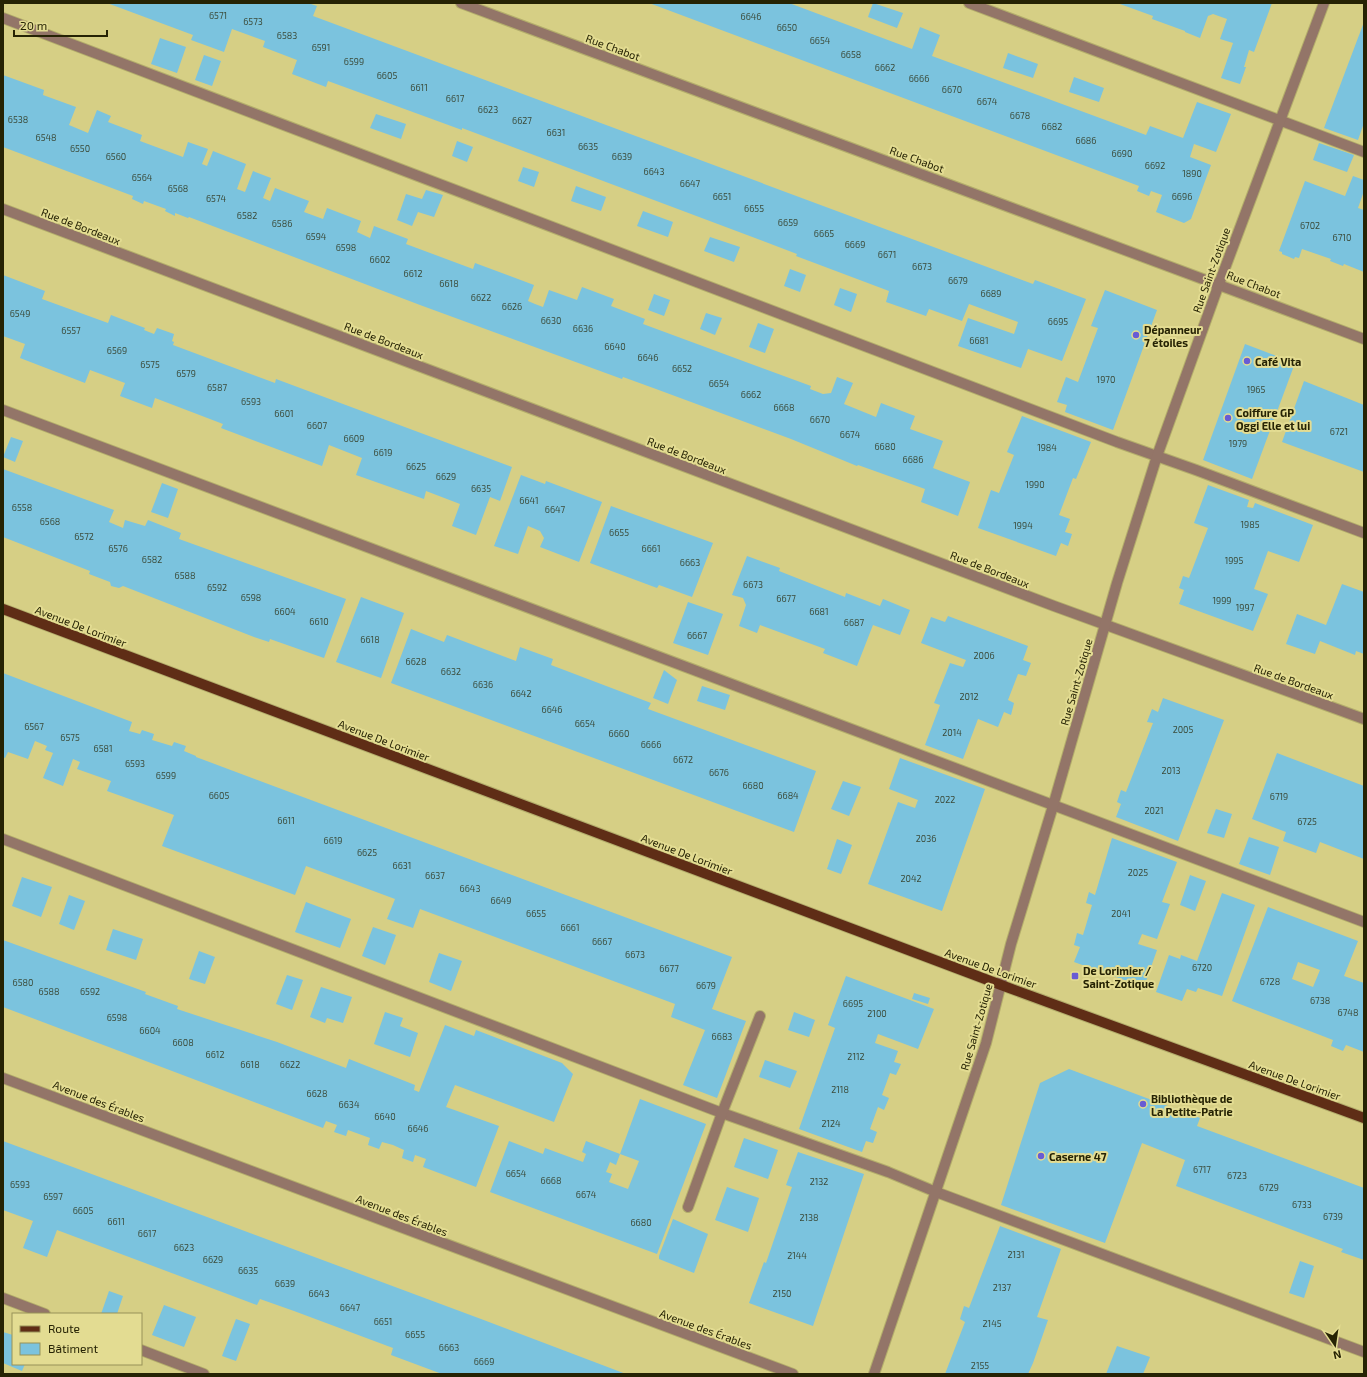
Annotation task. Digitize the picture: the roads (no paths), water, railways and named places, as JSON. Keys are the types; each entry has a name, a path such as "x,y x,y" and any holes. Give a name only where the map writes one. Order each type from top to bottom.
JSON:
{"main road":[{"name":"Avenue De Lorimier","path":"3,609 1002,985 1364,1118"}],"street":[{"name":"Rue Chabot","path":"461,3 1364,339"},
{"path":"968,3 1364,152"},
{"name":"Rue Saint-Zotique","path":"874,1374 986,1042 1012,944 1105,624 1157,456 1279,120 1324,3"},
{"path":"3,18 1157,456 1364,533"},
{"name":"Rue de Bordeaux","path":"3,209 1105,624 1364,719"},
{"path":"3,410 1364,922"},
{"path":"3,839 722,1112 888,1172 936,1192 1364,1352"},
{"path":"688,1207 722,1112 760,1016"},
{"name":"Avenue des Érables","path":"3,1078 793,1374"},
{"path":"3,1298 42,1313"},
{"path":"142,1350 204,1374"}],"place":[{"name":"Dépanneur 7 étoiles","path":"1136,335"},
{"name":"Café Vita","path":"1247,361"},
{"name":"Coiffure GP Oggi Elle et lui","path":"1228,418"},
{"name":"De Lorimier / Saint-Zotique","path":"1075,976"},
{"name":"Bibliothèque de La Petite-Patrie","path":"1143,1104"},
{"name":"Caserne 47","path":"1041,1156"}]}
